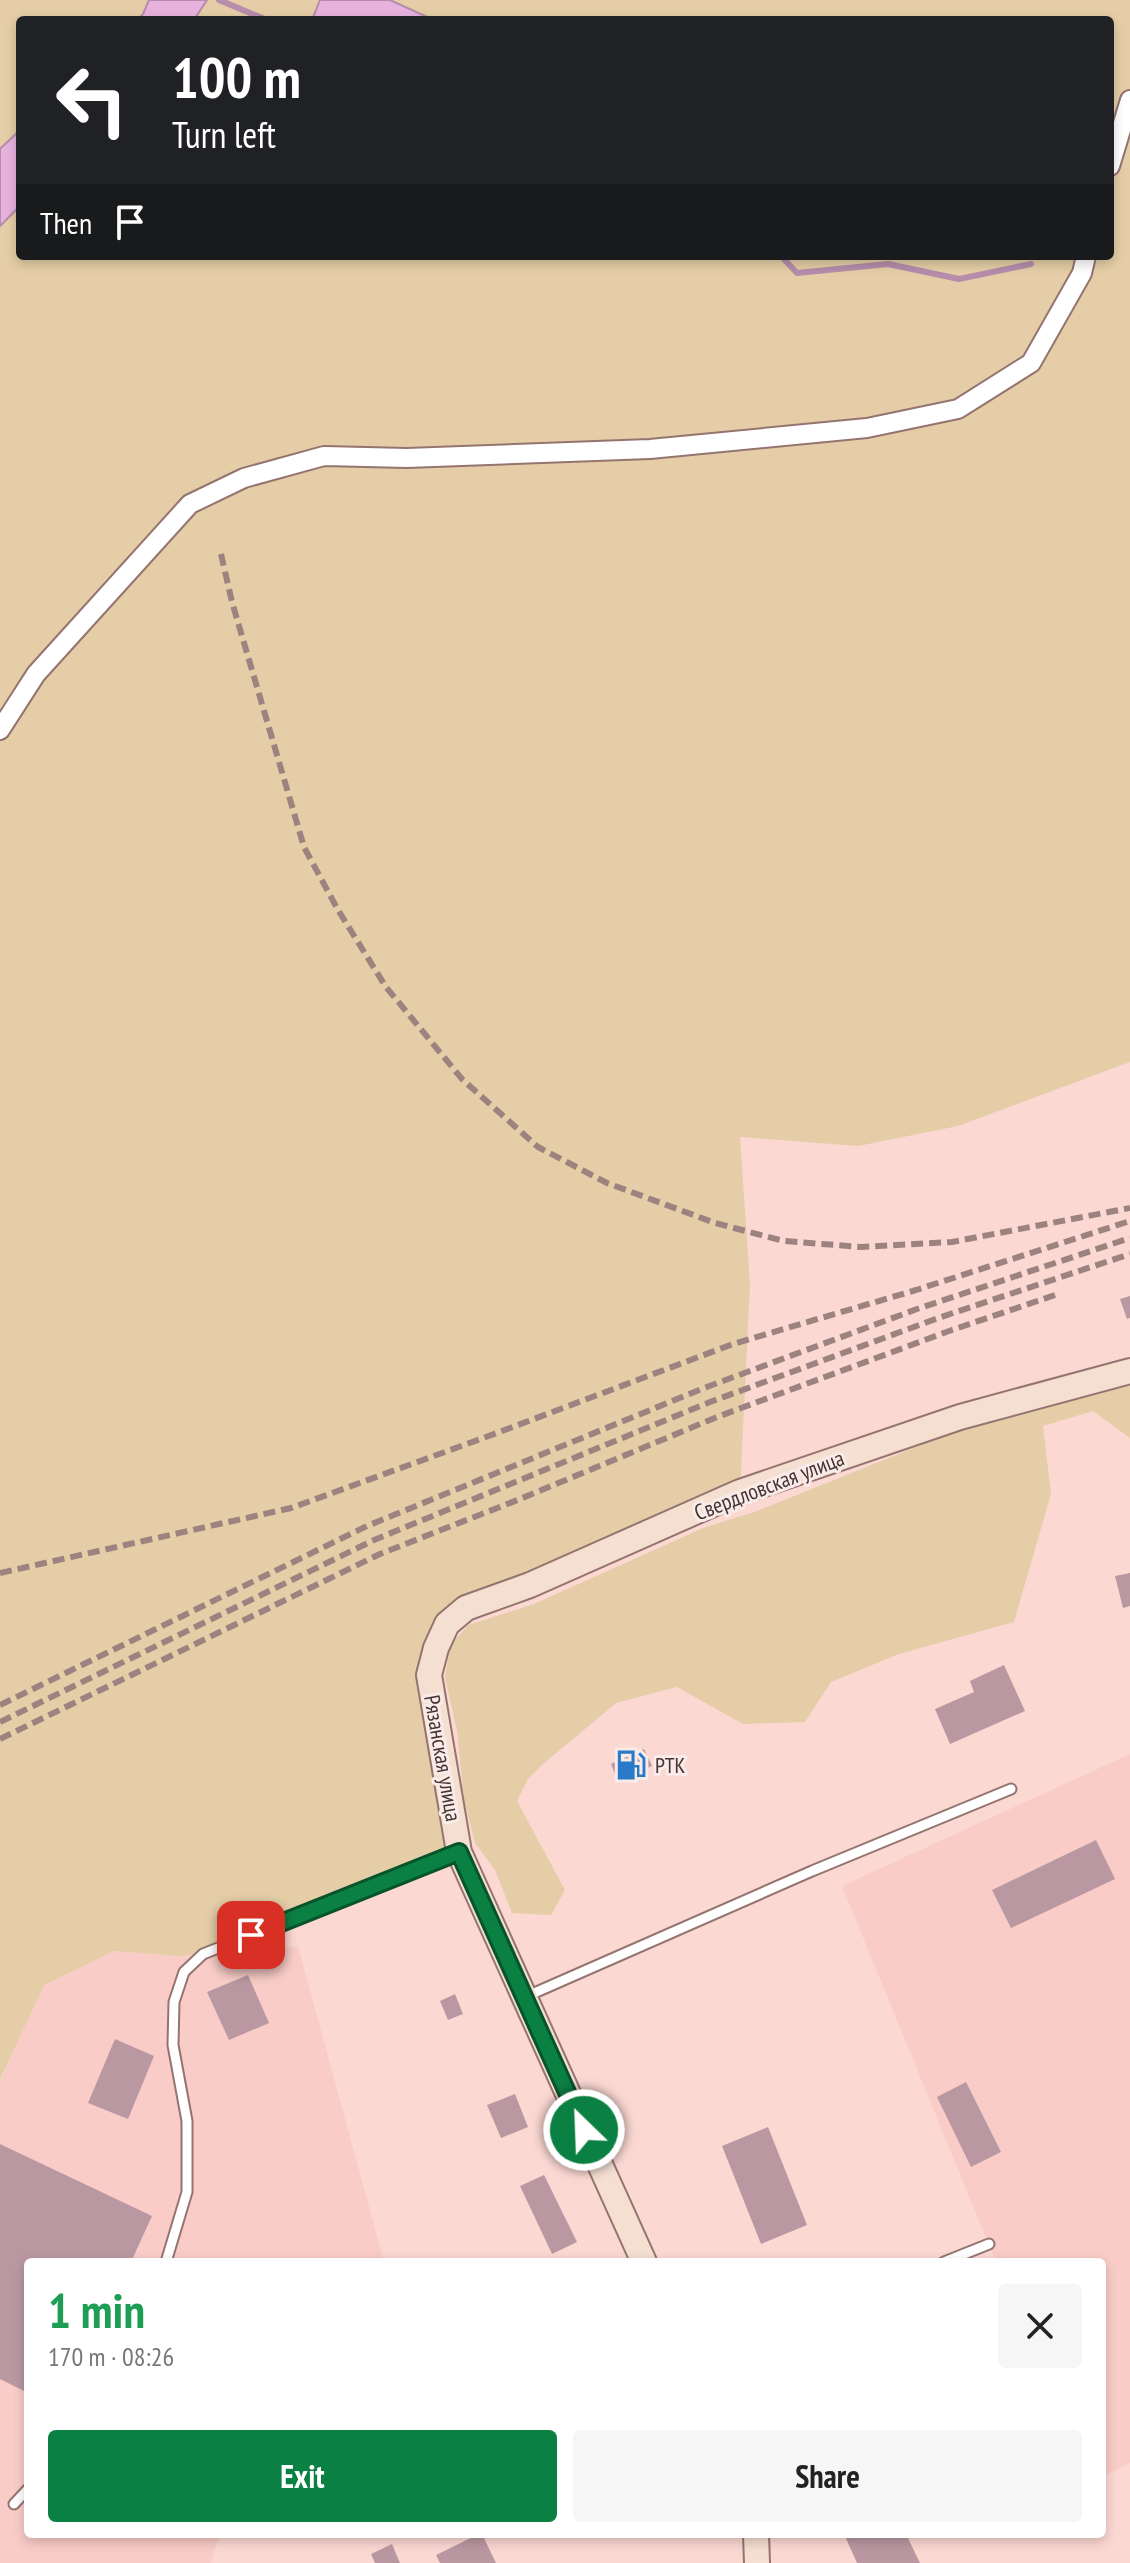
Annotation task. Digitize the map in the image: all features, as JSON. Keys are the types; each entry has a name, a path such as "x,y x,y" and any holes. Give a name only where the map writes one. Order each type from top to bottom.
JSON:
{"main road":[{"name":"Свердловская улица","path":"436,1648 447,1624 466,1608 530,1585 740,1492 960,1417 1130,1371"},
{"name":"Рязанская улица","path":"436,1648 429,1675 459,1852 642,2258"},
{"path":"756,2538 757,2563"}],"street":[{"path":"1114,153 1130,100"},
{"path":"0,730 36,674 190,504 244,478 324,456 407,458 650,449 867,428 958,409 1031,363 1082,273 1085,260"}],"lane":[{"path":"524,1997 812,1871 1011,1789"},
{"path":"167,2258 187,2192 187,2121 173,2045 174,2002 184,1972 203,1954 459,1852"},
{"path":"954,2258 989,2244"},
{"path":"14,2504 24,2493"}],"shaded area":[{"path":"0,0 149,0 141,16 16,16 16,134 0,149"},
{"path":"149,0 207,0 197,16 141,16"},
{"path":"207,0 320,0 314,16 197,16"},
{"path":"320,0 390,0 425,16 314,16"},
{"path":"390,0 1130,0 1130,1062 958,1126 858,1146 740,1137 750,1284 740,1492 466,1608 436,1648 459,1852 203,1954 178,1956 114,1951 44,1985 0,2080 0,226 16,210 16,260 1114,260 1114,16 425,16"},
{"path":"16,134 16,210 0,226 0,149"},
{"path":"1130,1381 1130,1438 1093,1411 1043,1426 1051,1494 1014,1622 899,1654 831,1682 805,1722 743,1724 677,1687 616,1703 543,1764 528,1779 517,1801 565,1890 551,1915 512,1913 495,1870 475,1843 464,1801 457,1731 445,1677 450,1646 468,1625 534,1604 703,1528 757,1511 951,1433"},
{"path":"1130,1754 1130,2463 1106,2475 1106,2258 994,2258 842,1886"},
{"path":"298,1946 383,2258 24,2258 24,2538 219,2538 211,2563 0,2563 0,2082 43,1985 114,1951 178,1956"}],"building":[{"path":"1130,1296 1130,1318 1127,1319 1120,1299"},
{"path":"1130,1573 1130,1606 1123,1608 1115,1576"},
{"path":"1004,1665 1025,1711 950,1744 935,1709 974,1692 970,1681"},
{"name":"РТК","path":"644,1749 652,1766 618,1781 611,1764"},
{"path":"1096,1840 1115,1879 1011,1928 992,1890"},
{"path":"248,1975 269,2023 229,2040 207,1992"},
{"path":"455,1994 463,2014 448,2020 440,2001"},
{"path":"115,2039 154,2056 128,2119 88,2103"},
{"path":"966,2082 1001,2152 971,2167 937,2097"},
{"path":"515,2094 528,2127 501,2138 487,2105"},
{"path":"768,2127 807,2225 761,2244 722,2146"},
{"path":"0,2144 152,2216 133,2258 24,2258 24,2391 0,2379"},
{"path":"544,2175 577,2242 552,2254 520,2186"},
{"path":"471,2538 484,2538 496,2563 440,2563 436,2555"},
{"path":"846,2538 908,2538 920,2563 857,2563"},
{"path":"392,2544 400,2563 375,2563 371,2554"}],"waterway":[{"path":"219,0 257,16"},
{"path":"785,260 797,273 888,264 959,279 1031,264"}],"railway":[{"path":"221,554 232,602 304,847 338,910 386,987 462,1079 538,1147 607,1183 715,1223 784,1241 861,1247 952,1242 1130,1208"},
{"path":"0,1573 291,1508 733,1344 916,1290 1130,1221"},
{"path":"0,1705 367,1526 704,1388 917,1309 1130,1238"},
{"path":"0,1722 374,1540 710,1402 941,1317 1130,1254"},
{"path":"0,1739 380,1554 717,1417 1055,1295"}],"place":[{"name":"РТК","path":"631,1765"}],"route":[{"path":"251,1935 459,1852 584,2130"}]}
